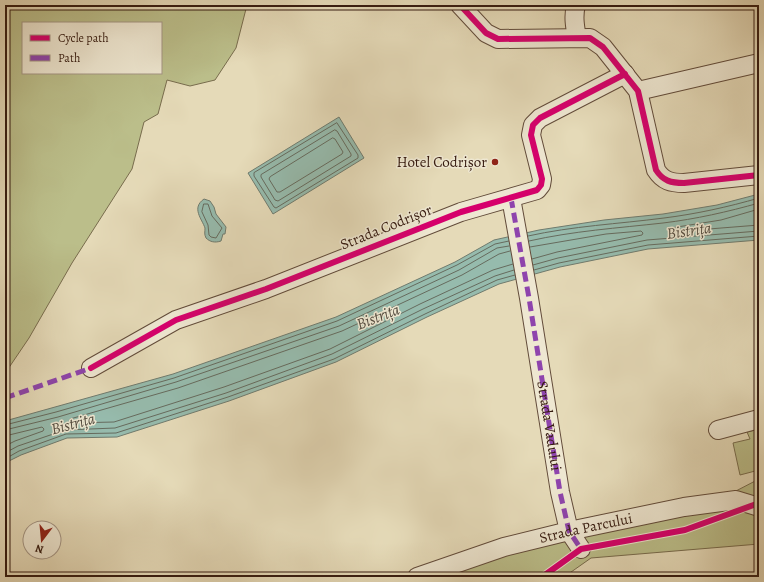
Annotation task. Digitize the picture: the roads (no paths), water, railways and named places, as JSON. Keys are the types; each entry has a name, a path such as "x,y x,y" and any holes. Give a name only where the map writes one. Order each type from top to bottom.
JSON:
{"street":[{"path":"460,5 486,33 498,39 590,38 603,46 638,91 656,170 660,176 666,180 674,183 684,183 759,175"},
{"path":"576,5 574,11 574,22 577,38"},
{"path":"638,91 759,63"},
{"name":"Strada Codrișor","path":"91,368 176,320 266,289 461,212 536,190 541,185 542,179 531,135 533,125 540,118 625,74"},
{"name":"Strada Vadului","path":"511,198 529,298 560,492 569,531 582,549"},
{"path":"718,430 759,419"},
{"path":"736,500 759,494"},
{"name":"Strada Parcului","path":"417,577 504,547 569,531 684,507 736,500 759,507"}],"water":[{"path":"339,117 364,158 273,214 248,173"},
{"name":"Bistrița","path":"759,194 759,240 648,249 560,267 499,284 427,317 336,362 229,401 117,437 67,438 21,455 5,463 5,421 173,374 336,317 455,262 494,240 539,230 604,220 663,214 717,205"},
{"path":"204,199 210,201 216,214 226,227 225,234 223,234 221,241 211,241 205,237 205,228 198,214 198,206"}],"place":[{"name":"Hotel Codrișor","path":"495,162"}]}
